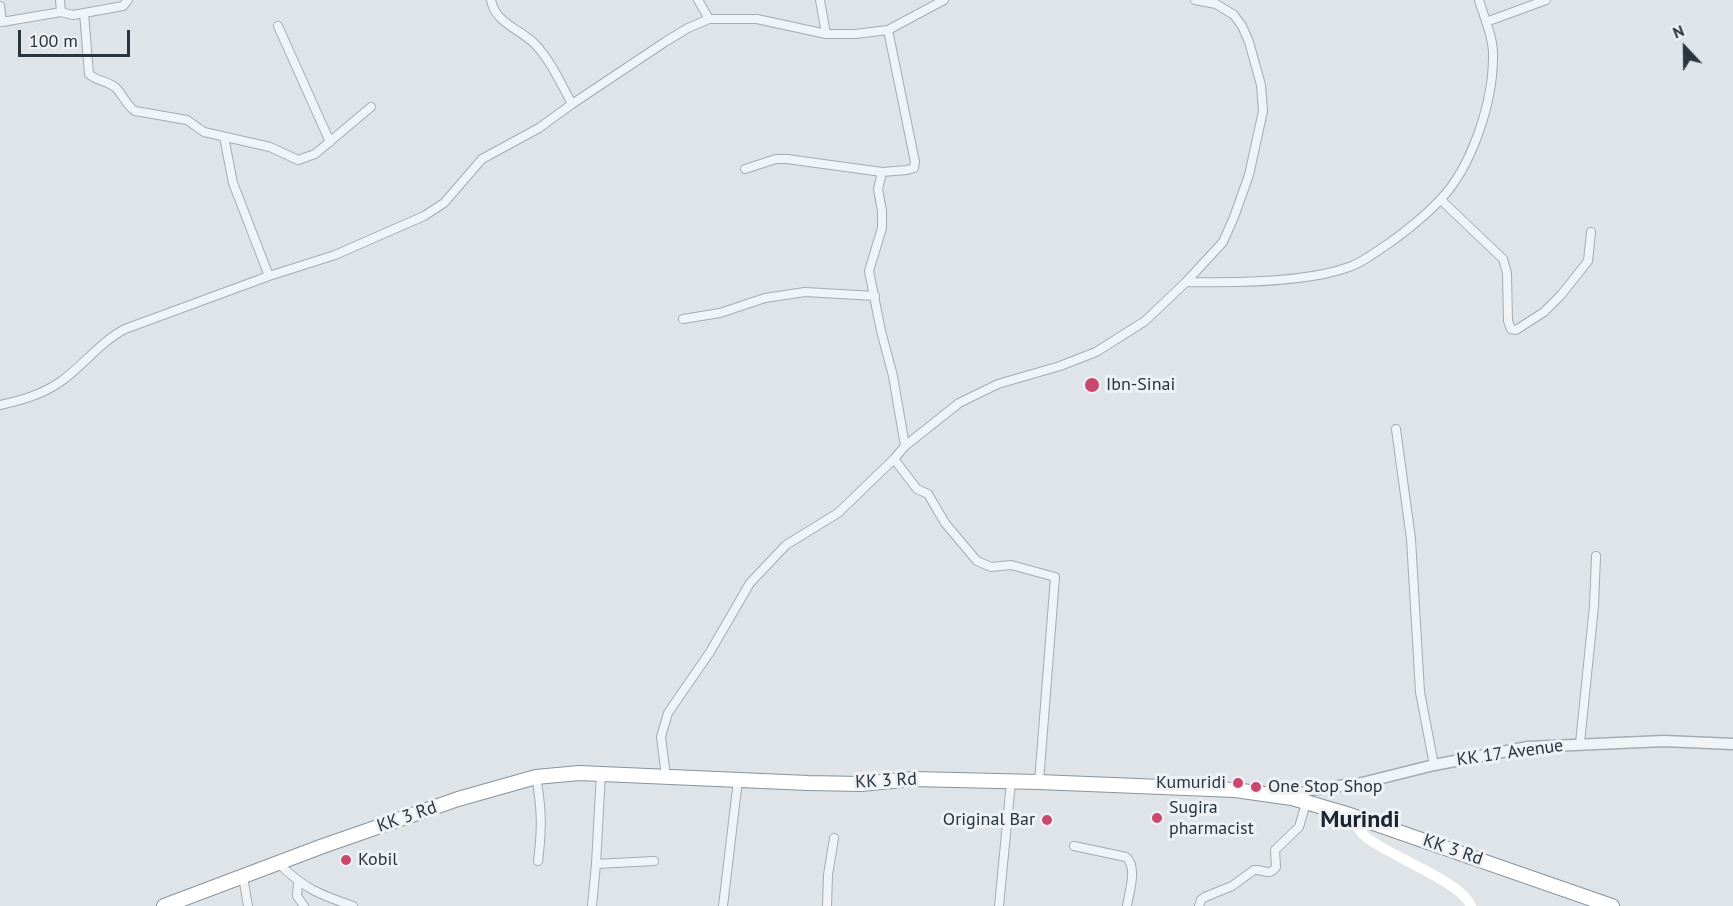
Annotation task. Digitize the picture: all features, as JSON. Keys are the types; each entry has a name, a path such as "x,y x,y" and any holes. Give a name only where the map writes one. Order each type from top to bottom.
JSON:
{"highway":[{"name":"KK 3 Rd","path":"164,906 185,903 278,863 458,799 536,777 601,773 861,784 914,779 1235,790 1292,798 1350,814 1612,906"}],"main road":[{"path":"1350,814 1364,836 1463,894 1471,906"}],"street":[{"path":"60,0 61,12"},
{"path":"0,6 1,22 61,12 73,15 123,6 128,0"},
{"path":"491,0 492,8 497,16 521,31 545,57 572,104"},
{"path":"699,0 709,19"},
{"path":"820,0 826,34"},
{"path":"0,405 29,398 52,386 113,336 125,329 269,276 335,255 424,216 444,203 482,159 539,129 672,37 709,19 757,19 826,34 855,34 888,30 944,0"},
{"path":"666,776 661,737 668,713 710,652 750,583 786,545 838,513 905,446 943,414 998,384 1060,366 1096,352 1145,321 1186,282 1222,242 1248,175 1263,111 1261,85 1249,42 1234,15 1216,4 1195,0"},
{"path":"1186,282 1221,283 1280,279 1327,274 1347,268 1361,263 1400,235 1440,200 1455,181 1476,141 1492,84 1494,54 1479,0"},
{"path":"1486,22 1546,0"},
{"path":"84,13 90,76 115,87 135,111 187,120 204,132 270,147 298,160 315,154 370,107"},
{"path":"278,26 330,142"},
{"path":"745,169 776,159 882,171 914,168 915,162 888,30"},
{"path":"224,137 233,183 269,276"},
{"path":"882,171 878,189 882,228 869,271 893,376 905,446"},
{"path":"1440,200 1503,259 1507,273 1508,321 1511,329 1516,330 1544,312 1561,295 1588,261 1592,232"},
{"path":"683,319 720,313 765,298 806,292 875,296"},
{"path":"1396,429 1411,539 1420,692 1434,765"},
{"path":"894,459 917,489 928,494 945,523 977,561 990,567 1011,565 1055,577 1039,782"},
{"path":"1580,743 1594,606 1596,556"},
{"name":"KK 17 Avenue","path":"1292,798 1309,790 1362,783 1434,765 1528,747 1665,741 1733,744"},
{"path":"592,906 601,773"},
{"path":"536,777 542,824 538,861"},
{"path":"723,906 738,780"},
{"path":"999,906 1011,782"},
{"path":"1199,906 1204,897 1232,886 1254,870 1267,873 1273,871 1276,867 1275,850 1299,827 1306,803"},
{"path":"826,906 834,838"},
{"path":"1074,846 1126,857 1131,861 1127,906"},
{"path":"596,864 654,861"},
{"path":"278,863 298,882 323,896 353,906"},
{"path":"243,877 248,906"},
{"path":"298,882 297,896 304,906"}],"place":[{"name":"Ibn-Sinai","path":"1092,385"},
{"name":"Kumuridi","path":"1238,783"},
{"name":"One Stop Shop","path":"1256,787"},
{"name":"Sugira pharmacist","path":"1157,818"},
{"name":"Original Bar","path":"1047,820"},
{"name":"Kobil","path":"346,860"}],"district":[{"name":"Murindi","path":"1360,820"}]}
